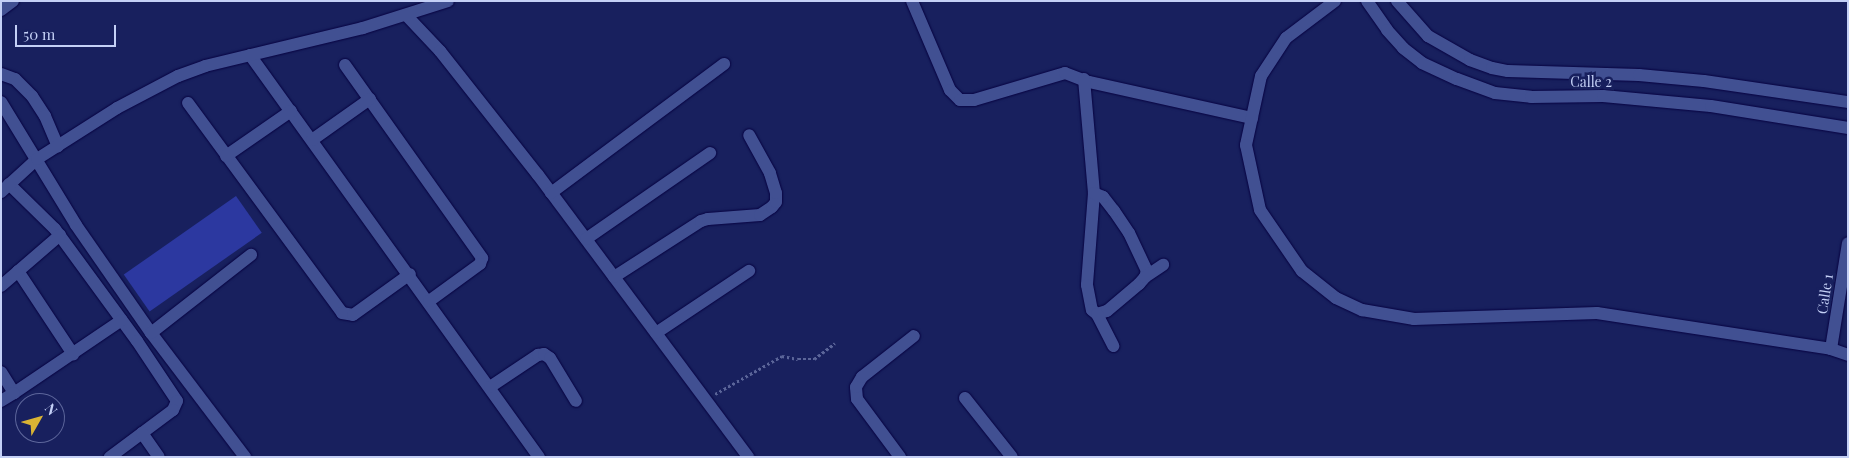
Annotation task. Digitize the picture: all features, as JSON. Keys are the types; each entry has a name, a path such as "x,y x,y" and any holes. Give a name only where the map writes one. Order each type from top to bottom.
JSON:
{"street":[{"path":"1,10 12,1"},
{"path":"110,457 173,410 177,401 122,320 60,235 5,188 37,159 117,108 178,76 205,66 406,15 448,1"},
{"path":"912,1 950,90 960,100 974,100 1065,73 1252,118"},
{"path":"1335,1 1286,38 1261,76 1246,145 1260,210 1302,271 1336,298 1362,310 1414,319 1596,313 1832,350 1848,355"},
{"name":"Calle 2","path":"1367,1 1387,30 1403,48 1422,63 1495,93 1531,97 1603,96 1693,104 1848,128"},
{"path":"1397,1 1428,36 1470,60 1492,68 1508,71 1639,75 1704,81 1848,102"},
{"path":"406,15 440,51 551,193 748,457"},
{"path":"250,55 410,274 539,457"},
{"path":"551,193 724,64"},
{"path":"344,65 482,258 480,264 429,301"},
{"path":"1,74 15,79 32,96 45,116 58,146"},
{"path":"1084,79 1094,193 1087,285 1092,310 1097,314 1113,346"},
{"path":"312,140 370,99"},
{"path":"1,102 76,225 150,333 245,457"},
{"path":"188,103 342,313 353,315 410,274"},
{"path":"226,156 291,111"},
{"path":"614,277 701,221 760,214 772,207 776,202 776,192 770,173 749,135"},
{"path":"586,239 710,153"},
{"path":"1094,193 1103,197 1129,233 1144,261 1147,271 1145,277"},
{"path":"1,286 60,235"},
{"name":"Calle 1","path":"1832,350 1848,243"},
{"path":"150,333 251,256"},
{"path":"1097,314 1107,311 1145,277 1163,265"},
{"path":"18,271 73,354"},
{"path":"656,333 749,271"},
{"path":"1,402 122,320"},
{"path":"900,457 857,399 856,387 862,376 914,336"},
{"path":"490,387 538,355 544,354 550,358 576,401"},
{"path":"1,372 14,393"},
{"path":"965,398 1012,457"},
{"path":"142,433 159,457"}],"path":[{"path":"706,399 782,356 814,359 835,343"}],"building":[{"path":"236,196 262,233 150,311 124,275"}]}
